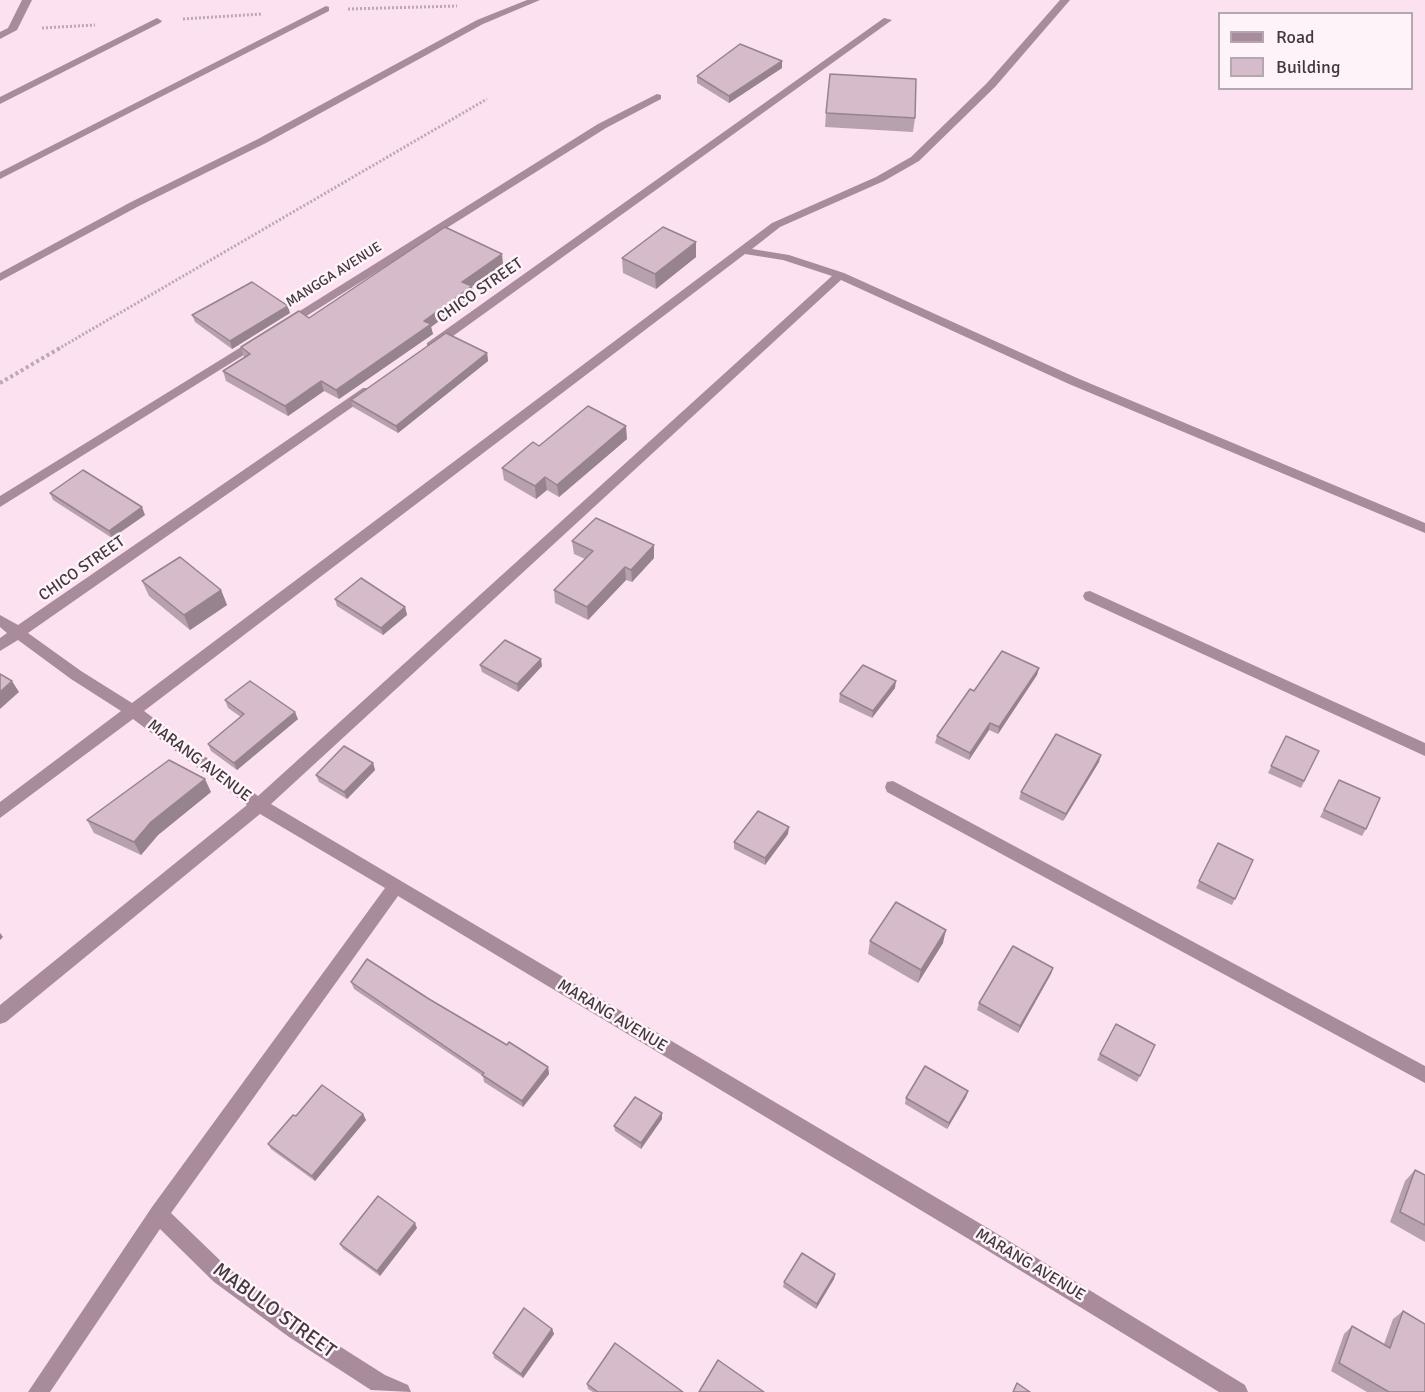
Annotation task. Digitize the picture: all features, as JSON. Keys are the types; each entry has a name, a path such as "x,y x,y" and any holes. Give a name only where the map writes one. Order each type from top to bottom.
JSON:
{"street":[{"path":"0,36 12,30 27,0"},
{"path":"0,278 135,204 262,141 480,22 535,0"},
{"path":"0,811 776,225 880,179 915,159 991,85 1065,0"},
{"path":"0,176 326,9"},
{"name":"CHICO STREET","path":"424,351 887,20"},
{"path":"0,101 157,21"},
{"path":"0,30 12,30"},
{"name":"MANGGA AVENUE","path":"0,502 602,126 657,97"},
{"path":"744,251 785,257 840,275 1062,377 1425,528"},
{"path":"0,1016 259,805 840,275"},
{"name":"CHICO STREET","path":"0,645 375,385"},
{"path":"1090,596 1425,750"},
{"name":"MARANG AVENUE","path":"0,620 76,675 133,711 259,805 979,1234 1238,1392"},
{"path":"893,788 1425,1075"},
{"path":"38,1392 159,1214 395,887"},
{"name":"MABULO STREET","path":"159,1214 230,1282 296,1330 378,1383 401,1392"}],"path":[{"path":"326,9 460,6 466,8 480,22"},
{"path":"157,21 270,13"},
{"path":"12,30 101,24"},
{"path":"0,383 487,99"}],"building":[{"path":"740,44 782,61 729,96 697,76"},
{"path":"830,74 916,79 915,118 826,113"},
{"path":"445,227 502,254 462,282 472,286 424,321 431,324 336,390 321,381 285,406 223,371 250,354 241,347 299,311 309,318"},
{"path":"663,227 696,242 655,274 622,258"},
{"path":"252,282 288,306 230,341 192,315"},
{"path":"446,333 487,353 396,426 351,400"},
{"path":"588,406 626,426 557,485 545,477 535,486 502,468 533,442 539,446"},
{"path":"83,470 142,507 109,531 50,493"},
{"path":"596,518 654,545 631,570 625,567 587,607 554,590 593,551 572,541"},
{"path":"180,557 221,590 184,615 142,581"},
{"path":"361,578 405,607 381,628 335,599"},
{"path":"505,640 541,659 517,684 480,665"},
{"path":"1002,651 1039,668 999,727 990,723 970,753 937,736 970,689 974,691"},
{"path":"863,665 896,681 873,711 840,694"},
{"path":"0,674 12,681 0,692"},
{"path":"250,681 295,712 234,763 208,744 244,714 225,700"},
{"path":"1056,734 1101,755 1066,814 1021,792"},
{"path":"1286,736 1319,751 1304,781 1271,766"},
{"path":"344,746 373,763 344,792 316,775"},
{"path":"169,760 205,779 151,822 134,842 87,820"},
{"path":"1339,780 1380,798 1366,829 1324,810"},
{"path":"758,811 789,827 765,858 734,842"},
{"path":"1218,843 1253,860 1235,899 1199,881"},
{"path":"896,902 946,930 921,970 870,941"},
{"path":"1013,946 1053,968 1020,1026 979,1003"},
{"path":"367,959 429,999 507,1045 509,1042 548,1067 522,1101 351,982"},
{"path":"1116,1024 1155,1045 1140,1076 1100,1054"},
{"path":"925,1066 968,1091 949,1123 906,1098"},
{"path":"322,1085 363,1114 312,1176 268,1144"},
{"path":"635,1097 662,1113 641,1143 614,1126"},
{"path":"1415,1170 1425,1175 1425,1225 1400,1212"},
{"path":"378,1196 415,1223 377,1271 340,1244"},
{"path":"802,1253 835,1274 817,1304 784,1282"},
{"path":"524,1308 552,1329 521,1374 493,1353"},
{"path":"1403,1311 1425,1324 1425,1392 1389,1392 1339,1363 1352,1326 1390,1348"},
{"path":"615,1343 683,1392 598,1392 587,1384"},
{"path":"718,1360 764,1392 699,1392"},
{"path":"1017,1383 1030,1392 1013,1392"}]}
